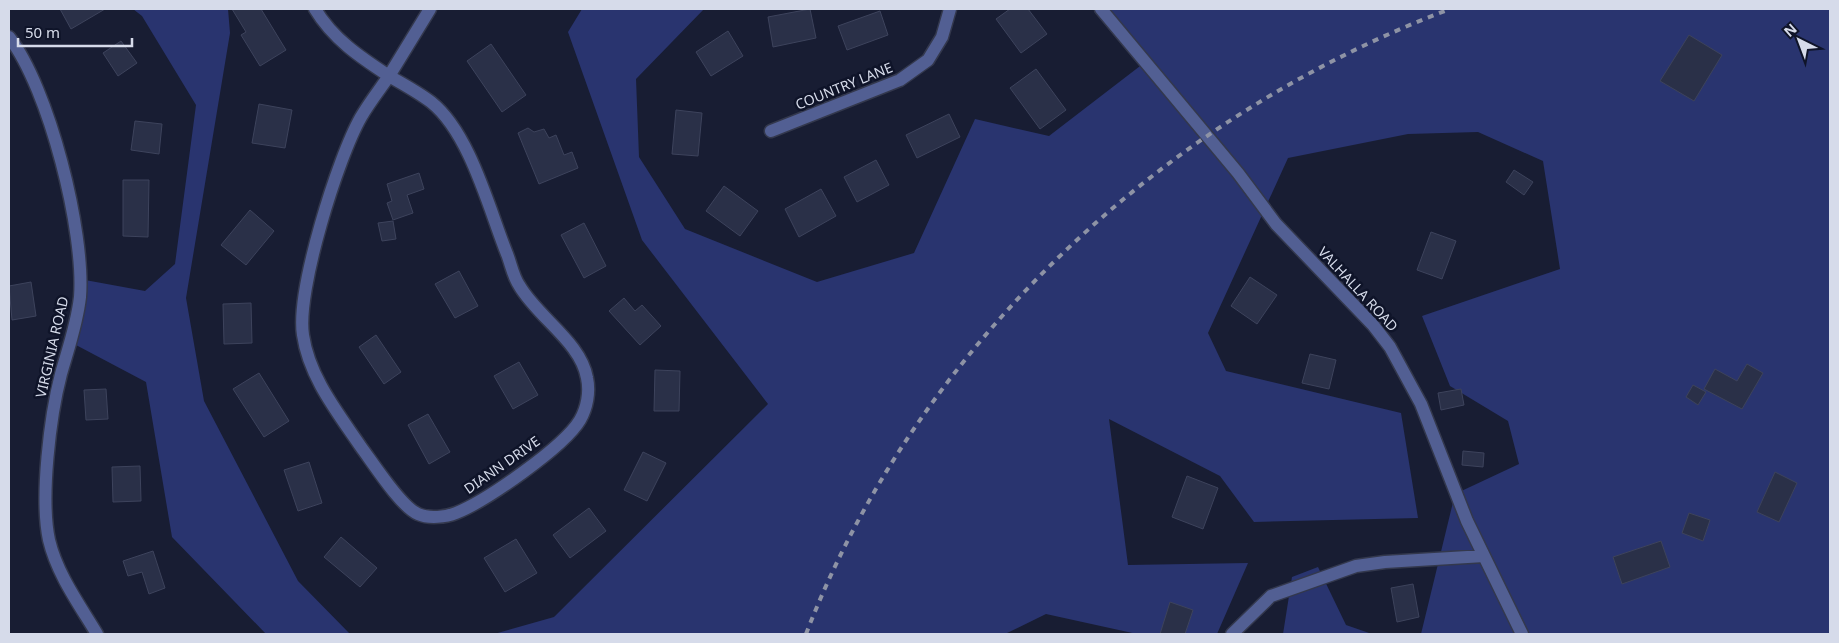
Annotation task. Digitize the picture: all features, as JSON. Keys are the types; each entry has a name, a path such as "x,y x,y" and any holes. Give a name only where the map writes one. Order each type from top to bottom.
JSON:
{"street":[{"name":"DIANN DRIVE","path":"315,9 346,47 432,103 466,147 518,284 535,307 576,351 588,380 585,410 575,428 548,452 498,490 457,512 437,517 416,514 389,486 317,379 303,337 302,317 312,261 343,156 361,118 389,76"},
{"path":"389,76 430,9"},
{"name":"COUNTRY LANE","path":"771,131 900,80 928,60 942,37 950,9"},
{"name":"VALHALLA ROAD","path":"1101,9 1238,173 1276,224 1373,325 1390,347 1421,404 1442,461 1484,556 1522,634"},
{"name":"VIRGINIA ROAD","path":"9,37 29,70 50,125 77,237 80,297 74,329 53,405 46,519 55,560 97,634"},
{"path":"1232,634 1271,596 1356,566 1385,562 1484,556"}],"shaded area":[{"path":"133,9 228,9 230,33 186,298 204,401 298,581 350,634 266,634 172,537 146,382 76,345 85,280 145,291 175,264 196,105 142,16"},
{"path":"582,9 704,9 636,79 639,157 685,229 817,282 914,253 975,119 1049,136 1144,63 1104,9 1830,9 1830,634 1421,634 1455,494 1519,464 1508,421 1450,386 1422,316 1560,269 1543,161 1478,132 1408,134 1288,158 1208,333 1226,371 1401,413 1418,518 1254,522 1220,476 1109,419 1128,565 1248,563 1217,634 1137,634 1046,614 1005,634 494,634 554,617 768,404 642,240 568,32"},
{"path":"1318,567 1346,625 1372,634 1283,634 1292,577"}],"building":[{"path":"60,9 105,9 71,29"},
{"path":"232,9 261,9 286,50 260,66 241,35 246,32"},
{"path":"810,9 816,38 773,47 768,17"},
{"path":"1010,9 1028,9 1047,34 1021,53 996,19"},
{"path":"880,11 888,35 847,50 838,26"},
{"path":"728,31 743,56 711,76 696,52"},
{"path":"1689,35 1722,55 1694,101 1660,81"},
{"path":"121,41 137,63 118,76 103,53"},
{"path":"491,44 526,95 502,112 467,61"},
{"path":"1036,69 1066,110 1040,129 1010,88"},
{"path":"259,104 292,110 285,148 252,143"},
{"path":"676,110 702,113 698,156 672,154"},
{"path":"949,114 960,137 917,158 906,135"},
{"path":"135,121 162,124 159,154 131,150"},
{"path":"528,128 534,132 544,129 549,138 556,135 564,155 572,152 578,168 539,184 518,133"},
{"path":"876,160 889,185 857,202 844,177"},
{"path":"1514,170 1533,182 1524,195 1506,182"},
{"path":"419,173 424,189 407,195 413,213 393,220 387,203 392,201 387,184"},
{"path":"123,180 149,180 148,237 123,236"},
{"path":"724,186 758,211 740,236 706,211"},
{"path":"821,189 836,216 799,237 785,209"},
{"path":"250,210 274,231 246,265 221,245"},
{"path":"393,221 396,239 382,241 378,223"},
{"path":"584,223 606,266 584,278 561,235"},
{"path":"1431,232 1456,241 1442,279 1417,270"},
{"path":"459,271 478,306 455,318 435,284"},
{"path":"1250,277 1277,295 1257,324 1231,306"},
{"path":"31,282 36,316 12,320 9,286"},
{"path":"624,298 635,311 642,305 661,326 640,345 609,311"},
{"path":"251,303 252,343 224,344 223,304"},
{"path":"376,335 401,372 384,384 359,347"},
{"path":"1310,354 1336,360 1329,389 1302,383"},
{"path":"519,362 538,395 513,409 494,376"},
{"path":"1747,364 1763,373 1742,409 1704,389 1715,369 1737,381"},
{"path":"655,370 680,371 679,411 654,411"},
{"path":"259,373 289,421 264,437 233,389"},
{"path":"1693,385 1706,392 1698,405 1686,397"},
{"path":"106,389 108,419 86,420 84,390"},
{"path":"1461,389 1464,405 1441,410 1438,393"},
{"path":"428,414 450,452 429,464 408,425"},
{"path":"1463,451 1484,453 1483,467 1462,465"},
{"path":"643,452 666,463 647,501 624,490"},
{"path":"309,462 322,503 298,511 284,470"},
{"path":"140,466 141,501 113,502 112,467"},
{"path":"1775,472 1797,483 1779,522 1757,512"},
{"path":"1187,476 1218,488 1203,529 1172,517"},
{"path":"589,508 606,531 570,558 553,535"},
{"path":"1689,513 1710,520 1703,541 1682,533"},
{"path":"341,537 377,568 360,587 324,557"},
{"path":"516,539 537,573 505,592 484,558"},
{"path":"1661,541 1670,567 1622,584 1613,557"},
{"path":"153,551 165,588 149,594 142,572 128,576 123,561"},
{"path":"1413,584 1419,617 1397,622 1391,588"},
{"path":"1170,602 1193,610 1185,634 1160,634"}],"railway":[{"path":"806,634 854,529 913,430 983,338 1062,254 1149,178 1244,112 1344,55 1450,9"}]}
